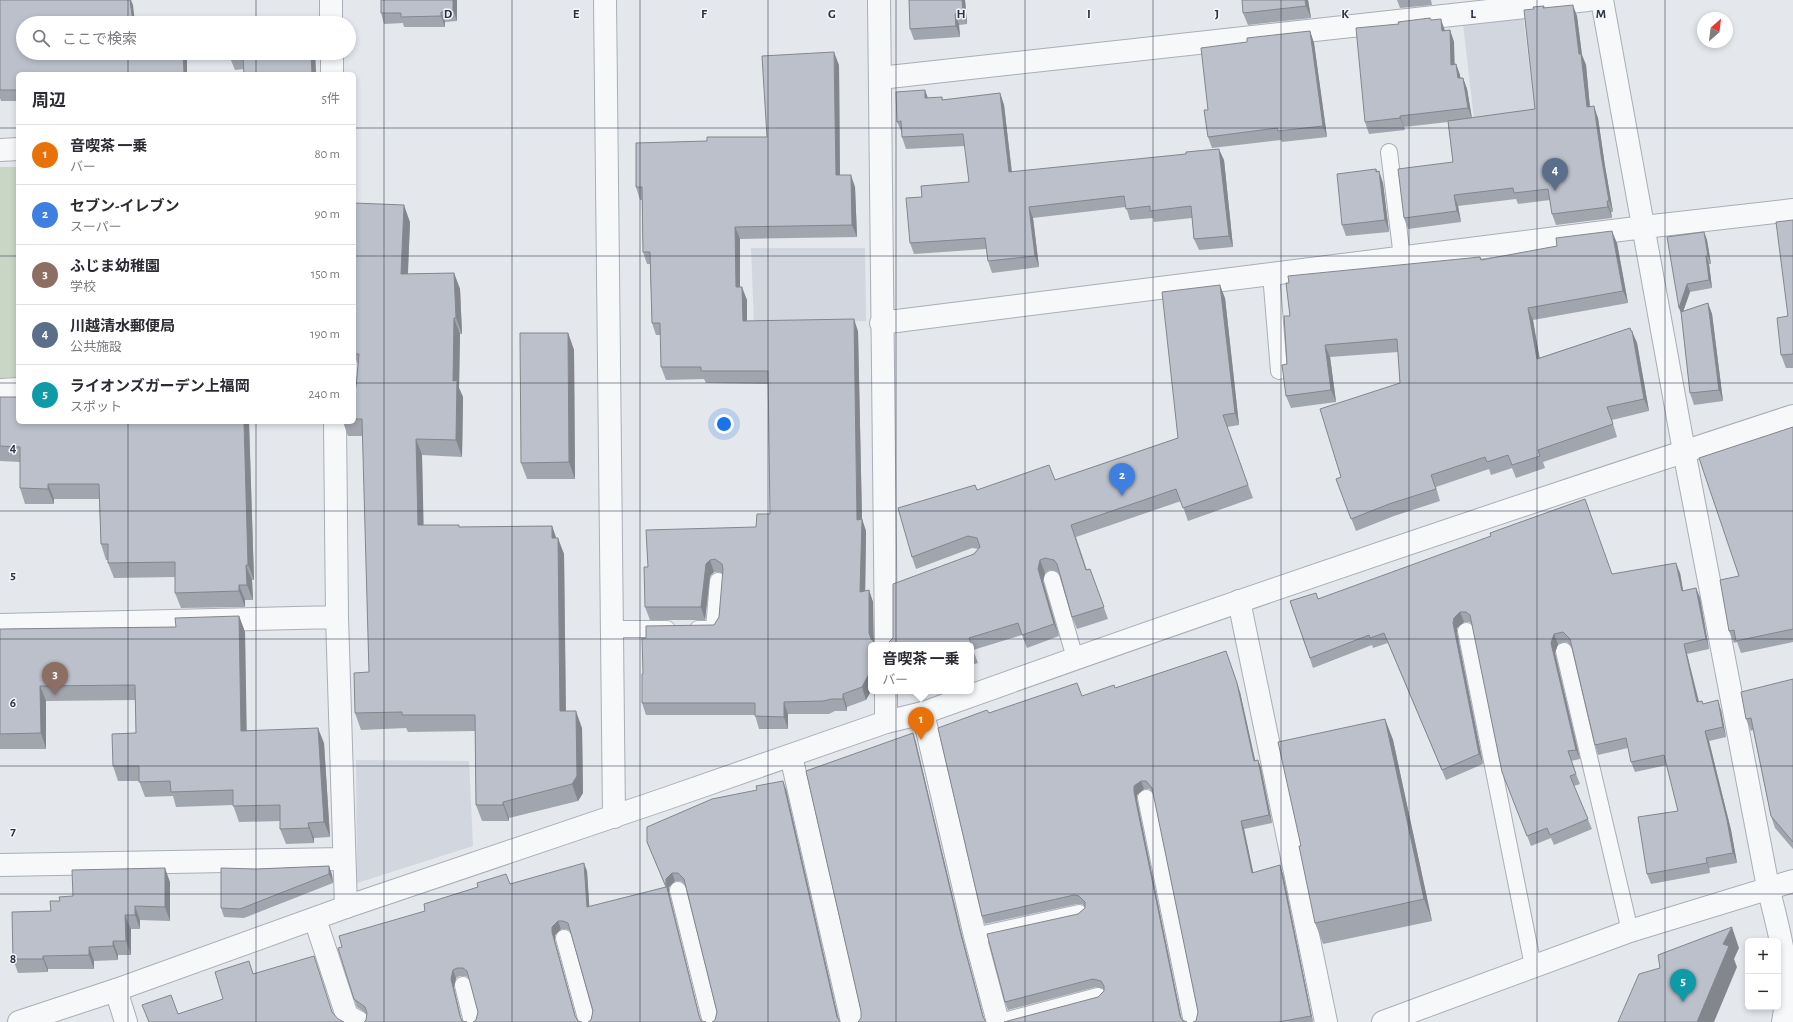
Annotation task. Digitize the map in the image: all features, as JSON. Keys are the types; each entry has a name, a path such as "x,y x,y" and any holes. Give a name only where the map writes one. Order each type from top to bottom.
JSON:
{"street":[{"path":"331,0 332,16"},
{"path":"605,0 610,629 614,817"},
{"path":"879,0 881,323 894,587 886,642"},
{"path":"880,78 1588,0"},
{"path":"1602,0 1684,451 1768,887 1782,946 1787,975 1786,1006 1783,1022"},
{"path":"332,60 332,72"},
{"path":"0,150 16,149"},
{"path":"881,323 1644,227 1793,210"},
{"path":"0,390 16,389"},
{"path":"19,1022 116,990 346,907 614,817 886,722 923,713 1239,601 1527,503 1793,416"},
{"path":"335,424 337,617 346,907"},
{"path":"1239,601 1326,1022"},
{"path":"0,625 337,617"},
{"path":"886,694 886,722"},
{"path":"923,713 975,936 999,1022"},
{"path":"791,756 852,1022"},
{"path":"0,865 344,859"},
{"path":"1383,1022 1630,931 1768,887 1793,881"},
{"path":"315,919 348,1016 358,1022"},
{"path":"116,990 126,1022"}],"lane":[{"path":"1389,152 1402,257"},
{"path":"1270,274 1279,371"},
{"path":"1052,579 1076,658"},
{"path":"610,629 714,629 718,581"},
{"path":"1466,631 1533,966"},
{"path":"1564,652 1630,931"},
{"path":"1146,798 1192,1022"},
{"path":"678,890 710,1022"},
{"path":"975,936 1078,913"},
{"path":"564,938 587,1022"},
{"path":"463,985 472,1022"},
{"path":"999,1022 1098,996"}],"shaded area":[{"path":"1523,16 1536,119 1475,127 1463,24"},
{"path":"751,248 865,248 866,321 754,323"},
{"path":"356,760 469,761 473,846 357,883"}],"green space":[{"path":"0,167 16,167 16,377 0,378"}],"building":[{"path":"0,0 130,0 132,16 16,16 16,60 183,60 184,72 16,72 16,90 0,90"},
{"path":"381,0 453,0 453,11 441,12 441,16 401,17 401,13 381,13"},
{"path":"909,0 962,0 963,13 955,14 956,26 910,29"},
{"path":"1242,0 1305,0 1306,6 1243,13"},
{"path":"1573,5 1579,54 1581,54 1587,107 1594,106 1609,201 1607,201 1608,207 1552,214 1548,189 1514,193 1513,188 1454,195 1457,211 1404,218 1398,169 1453,162 1448,121 1535,109 1524,10 1534,9 1533,7 1544,6 1543,8"},
{"path":"1430,18 1431,20 1441,19 1442,31 1450,30 1451,65 1456,64 1458,78 1463,78 1468,108 1400,116 1400,118 1365,122 1356,28 1399,24 1398,22"},
{"path":"1310,31 1323,126 1278,131 1277,128 1208,137 1204,110 1208,110 1201,48 1247,42 1247,38"},
{"path":"834,52 836,175 851,175 852,225 735,227 736,287 742,287 743,321 854,319 857,520 862,519 860,592 869,590 869,633 874,642 868,642 868,676 862,687 843,694 843,699 784,702 784,717 755,716 755,703 642,703 642,638 646,638 646,626 714,625 719,617 723,569 722,564 715,559 710,560 706,564 701,607 645,607 644,567 648,567 646,530 756,527 757,514 770,514 768,371 701,371 701,367 661,367 660,323 652,323 650,252 643,252 642,187 636,187 636,143 707,141 707,137 767,137 762,56"},
{"path":"243,60 311,60 312,72 244,72"},
{"path":"925,90 925,98 942,97 942,100 1000,93 1009,172 1186,154 1186,152 1219,149 1229,236 1194,239 1191,206 1150,211 1150,206 1126,209 1124,196 1029,207 1035,256 988,261 985,238 910,243 906,198 922,197 921,186 969,182 963,134 902,137 901,121 897,122 896,92"},
{"path":"1376,169 1376,172 1379,171 1385,220 1342,225 1337,174"},
{"path":"356,203 404,205 401,274 454,273 456,318 454,318 453,381 457,380 456,440 416,439 418,525 459,525 459,527 552,526 552,538 558,538 560,711 576,711 577,776 572,784 503,802 503,805 476,805 475,715 402,715 402,712 355,713 354,673 369,672 362,419 356,419 356,387 359,354 356,354"},
{"path":"1793,220 1793,354 1781,355 1777,318 1788,316 1776,222"},
{"path":"1612,231 1623,291 1528,308 1537,359 1630,328 1632,331 1644,399 1607,407 1613,424 1538,450 1540,456 1512,465 1508,455 1487,462 1485,457 1431,475 1436,489 1389,504 1351,519 1336,479 1341,477 1320,409 1400,383 1397,339 1325,345 1331,390 1286,396 1282,365 1287,364 1284,316 1290,316 1286,283 1289,283 1288,276 1480,257 1481,260 1557,246 1556,238"},
{"path":"1704,232 1708,256 1706,256 1709,280 1687,284 1679,308 1667,237"},
{"path":"1220,285 1235,413 1223,415 1248,485 1183,508 1176,489 1071,525 1086,570 1090,569 1104,607 1072,617 1057,564 1054,560 1045,558 1040,560 1038,569 1054,624 1022,635 1018,623 969,638 970,642 889,642 893,638 893,584 974,554 980,547 977,538 968,536 912,557 898,508 975,485 977,490 1049,465 1055,480 1178,438 1162,292"},
{"path":"1708,303 1719,390 1690,393 1681,312"},
{"path":"520,333 568,333 569,462 521,463"},
{"path":"0,397 16,397 16,424 244,424 248,565 246,565 247,585 239,585 239,591 175,593 175,562 108,563 108,544 101,544 99,484 48,484 48,489 20,488 20,447 0,446"},
{"path":"1793,427 1793,629 1736,641 1734,630 1729,631 1720,580 1739,576 1699,458"},
{"path":"1585,499 1612,574 1676,563 1682,591 1696,588 1706,639 1684,644 1697,702 1702,701 1703,704 1718,700 1723,727 1705,731 1727,820 1733,853 1706,858 1707,863 1647,874 1638,817 1678,811 1664,755 1631,762 1626,738 1595,745 1570,639 1563,632 1554,634 1551,643 1576,750 1568,751 1576,774 1570,776 1588,819 1550,835 1547,828 1527,836 1502,772 1470,615 1466,612 1460,612 1454,618 1453,623 1479,754 1442,770 1384,633 1370,638 1369,635 1310,658 1290,601 1316,593 1318,599 1491,536 1490,533"},
{"path":"239,616 241,731 318,728 324,822 308,823 309,828 280,829 280,805 233,806 233,790 171,792 170,781 139,782 139,766 113,766 112,734 136,733 135,685 40,686 41,733 0,734 0,629 176,627 175,618"},
{"path":"1226,651 1237,683 1254,761 1258,760 1269,815 1241,821 1252,873 1280,865 1311,1016 1278,1022 1193,1022 1196,1021 1198,1012 1152,788 1146,781 1141,781 1134,786 1134,792 1180,1016 1182,1020 1187,1022 1004,1022 1098,997 1104,991 1104,986 1101,981 1093,979 1005,1002 987,934 1078,914 1085,908 1085,902 1079,896 1074,895 982,916 938,728 987,710 989,713 1077,683 1082,696 1114,685 1115,688"},
{"path":"1793,679 1793,842 1771,816 1751,718 1746,719 1741,692"},
{"path":"1385,719 1424,899 1315,923 1299,846 1301,846 1278,742"},
{"path":"913,733 960,931 983,1017 986,1022 858,1022 861,1018 861,1011 806,771"},
{"path":"783,781 837,1017 840,1022 712,1022 715,1020 717,1012 684,879 678,873 672,873 666,879 666,884 699,1016 701,1021 706,1022 588,1022 591,1020 593,1011 568,923 558,921 552,927 552,932 575,1016 578,1021 582,1022 473,1022 476,1020 478,1012 467,971 463,968 457,968 453,970 451,979 460,1016 462,1021 467,1022 364,1022 366,1020 367,1013 365,1007 354,999 338,948 342,947 339,936 425,911 424,904 478,887 477,883 506,874 510,884 584,863 587,907 666,887 647,842 647,827 712,799 757,790 756,786"},
{"path":"329,866 329,874 240,909 221,908 221,868 256,869"},
{"path":"165,868 165,907 135,906 135,915 125,915 126,941 113,941 113,946 89,947 89,955 43,956 43,959 13,959 12,912 51,911 50,901 60,901 59,897 73,896 72,870"},
{"path":"1732,927 1723,944 1729,946 1697,1022 1618,1022 1639,974 1660,968 1658,955"},
{"path":"314,956 332,1012 338,1019 344,1022 149,1022 142,1005 171,995 178,1014 223,999 215,972 249,961 253,974"}],"place":[{"name":"川越清水郵便局","path":"1555,191"},
{"name":"セブン-イレブン","path":"1122,496"},
{"name":"ふじま幼稚園","path":"55,695"},
{"name":"音喫茶 一乗","path":"921,740"},
{"name":"ライオンズガーデン上福岡","path":"1683,1002"}]}
